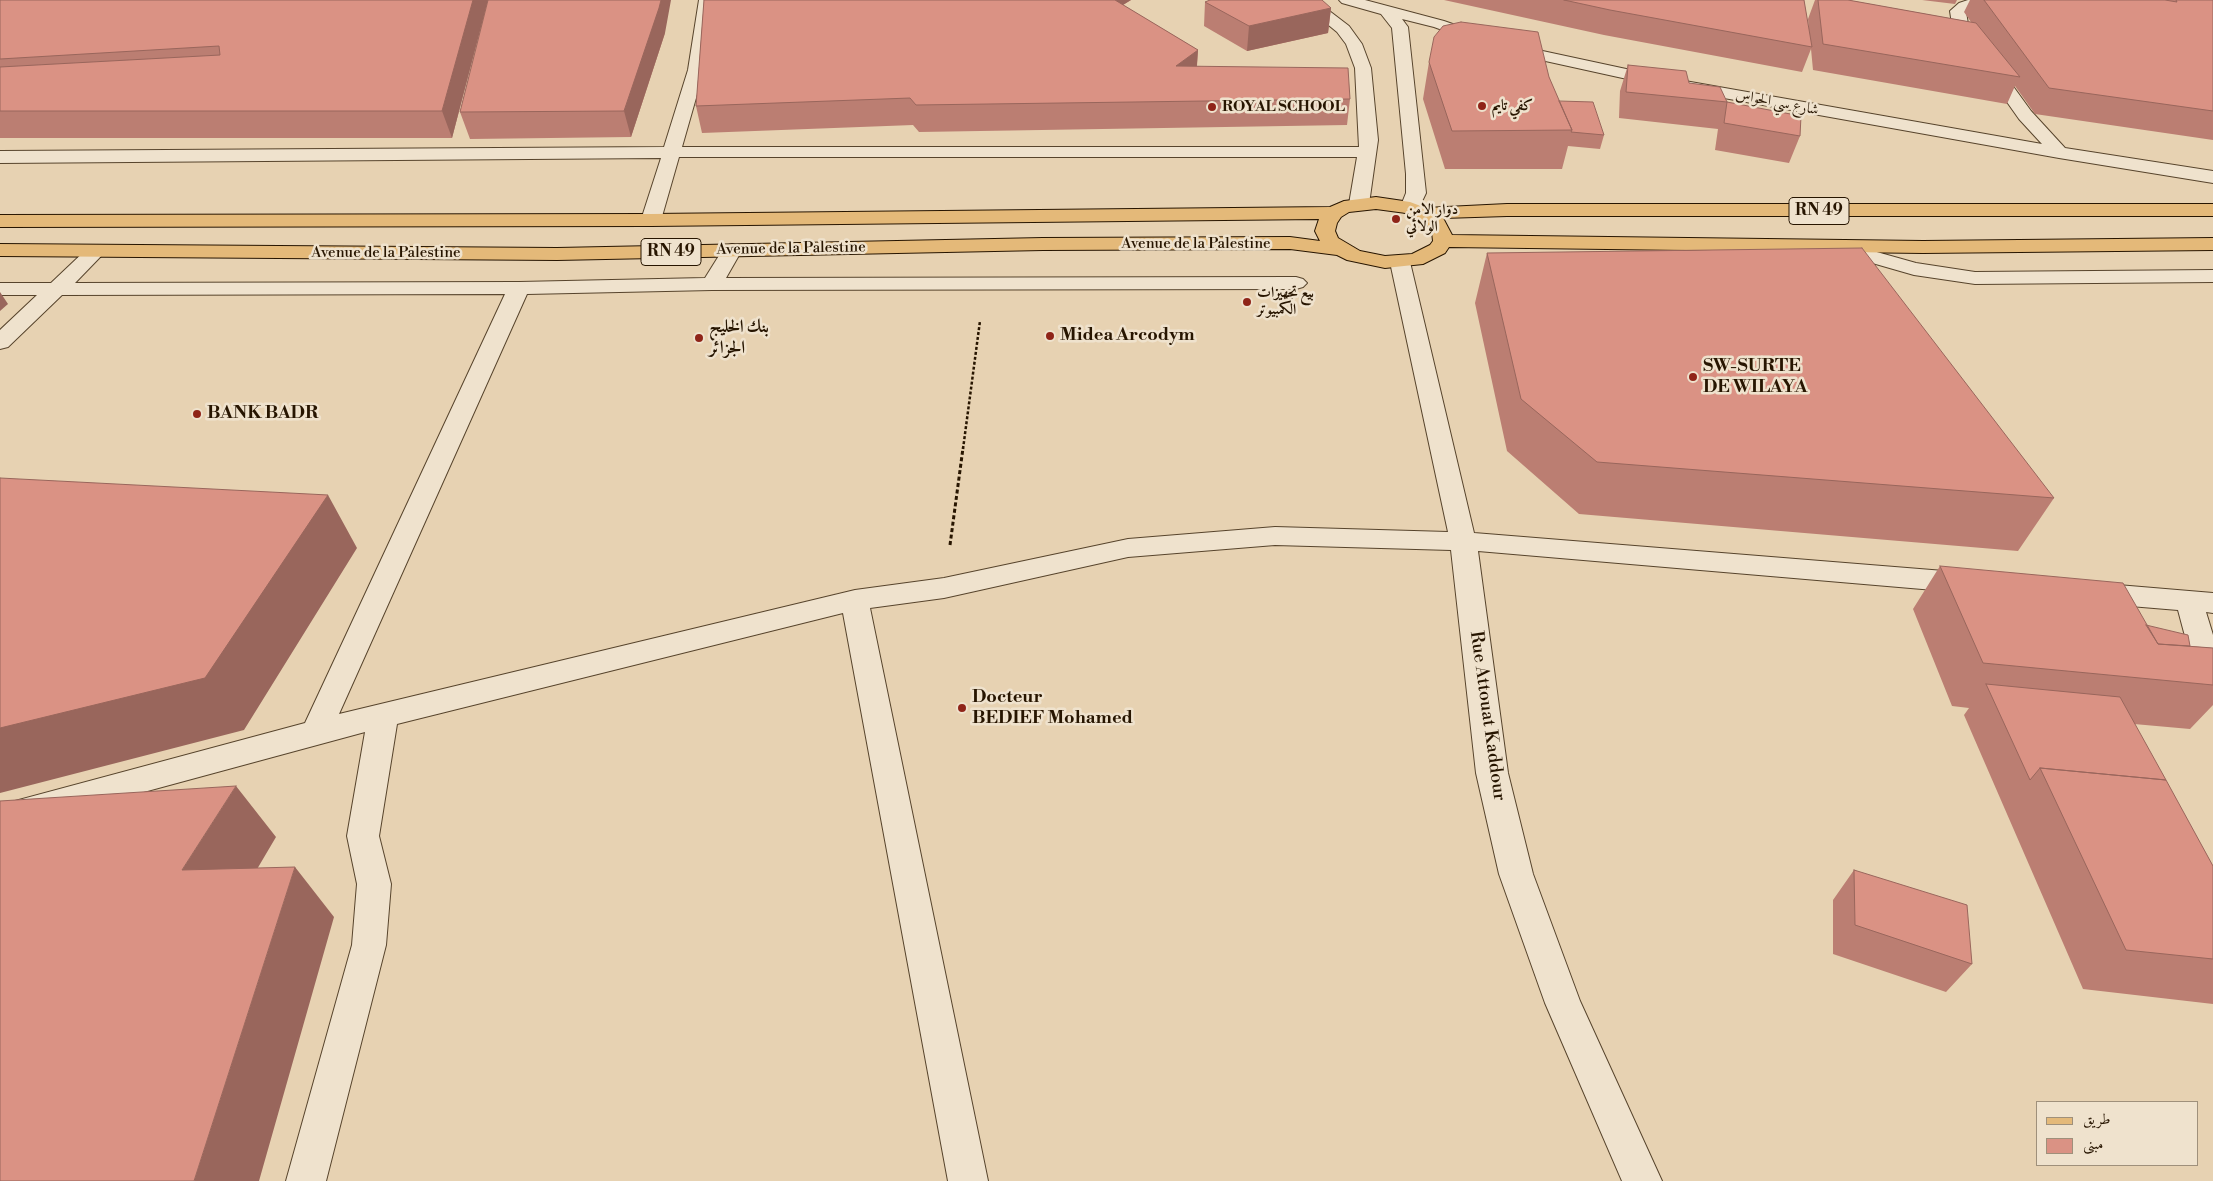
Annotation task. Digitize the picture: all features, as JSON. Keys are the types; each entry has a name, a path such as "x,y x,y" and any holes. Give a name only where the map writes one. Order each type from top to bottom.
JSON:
{"main road":[{"name":"Avenue de la Palestine","path":"0,221 651,220 1334,213 1344,207 1376,203 1417,211"},
{"name":"RN 49","path":"1417,211 2213,210"},
{"path":"1334,213 1327,222 1325,231 1330,241 1342,250 1369,260 1400,262 1416,260 1429,255 1438,249 1443,242 1442,232 1436,222 1417,211"},
{"name":"RN 49","path":"1443,242 2023,247 2213,244"},
{"name":"Avenue de la Palestine","path":"0,250 557,254 732,250 1290,244 1342,250"}],"street":[{"path":"651,220 696,70 707,0"},
{"path":"1306,0 1343,29 1357,52 1363,68 1366,88 1368,152 1359,204"},
{"name":"شارع سي الحواس","path":"1347,0 1438,24 1506,48 1668,83 2059,153 2213,177"},
{"path":"1983,0 1964,3 1958,11 1960,24 2025,115 2059,153"},
{"path":"1387,11 1400,27 1417,211"},
{"path":"247,154 268,140"},
{"path":"0,157 672,152 1368,152"},
{"path":"1834,246 1914,269 1974,278 2213,276"},
{"path":"712,284 732,250"},
{"path":"0,342 96,251"},
{"name":"Rue Attouat Kaddour","path":"1400,262 1463,541 1492,773 1516,874 1563,1003 1642,1181"},
{"path":"0,289 519,288 712,284 1296,284"},
{"path":"316,732 519,288"},
{"path":"0,818 31,823 316,732 855,600 944,588 1128,548 1275,536 1463,541 1990,584"},
{"path":"2069,591 2201,602 2213,686"},
{"path":"855,600 968,1181"},
{"path":"306,1181 369,945 374,884 363,836 383,715"}],"path":[{"path":"944,588 985,283"}],"building":[{"path":"0,0 473,0 442,111 0,111 0,67 220,55 219,46 0,59"},
{"path":"488,0 661,0 624,111 460,112"},
{"path":"704,0 1115,0 1198,50 1176,66 1348,68 1350,99 916,105 910,98 696,106"},
{"path":"1210,0 1322,0 1331,8 1249,26 1205,2"},
{"path":"1564,0 1804,0 1812,47 1610,10"},
{"path":"1818,0 1848,0 1976,23 2020,77 1823,44"},
{"path":"1984,0 2165,0 2177,2 2176,0 2213,0 2213,111 2049,88"},
{"path":"1461,22 1538,32 1549,77 1572,130 1452,131 1429,62 1434,37 1443,26"},
{"path":"1628,65 1686,71 1689,83 1720,87 1727,102 1626,92"},
{"path":"1559,101 1593,102 1604,135 1571,132 1572,130"},
{"path":"1727,102 1801,116 1800,136 1724,123"},
{"name":"SW-SURTE DE WILAYA","path":"1862,248 2054,498 1597,462 1521,399 1487,253"},
{"path":"0,478 328,495 205,678 0,728"},
{"path":"1940,566 2123,583 2158,644 2213,648 2213,685 1983,663"},
{"path":"2146,625 2188,635 2190,646 2158,644"},
{"path":"1986,684 2120,697 2166,780 2040,768 2030,780"},
{"path":"2040,768 2166,780 2213,866 2213,959 2126,950"},
{"path":"236,786 182,870 295,867 194,1181 0,1181 0,801"},
{"path":"1854,870 1967,905 1972,964 1855,925"}],"place":[{"name":"كفي تايم","path":"1482,106"},
{"name":"ROYAL SCHOOL","path":"1212,107"},
{"name":"دوار الامن الولائي","path":"1396,219"},
{"name":"بيع تجهيزات الكمبيوتر","path":"1247,302"},
{"name":"Midea Arcodym","path":"1050,336"},
{"name":"بنك الخليج الجزائر","path":"699,338"},
{"name":"SW-SURTE DE WILAYA","path":"1693,377"},
{"name":"BANK BADR","path":"197,414"},
{"name":"Docteur BEDIEF Mohamed","path":"962,708"}]}
